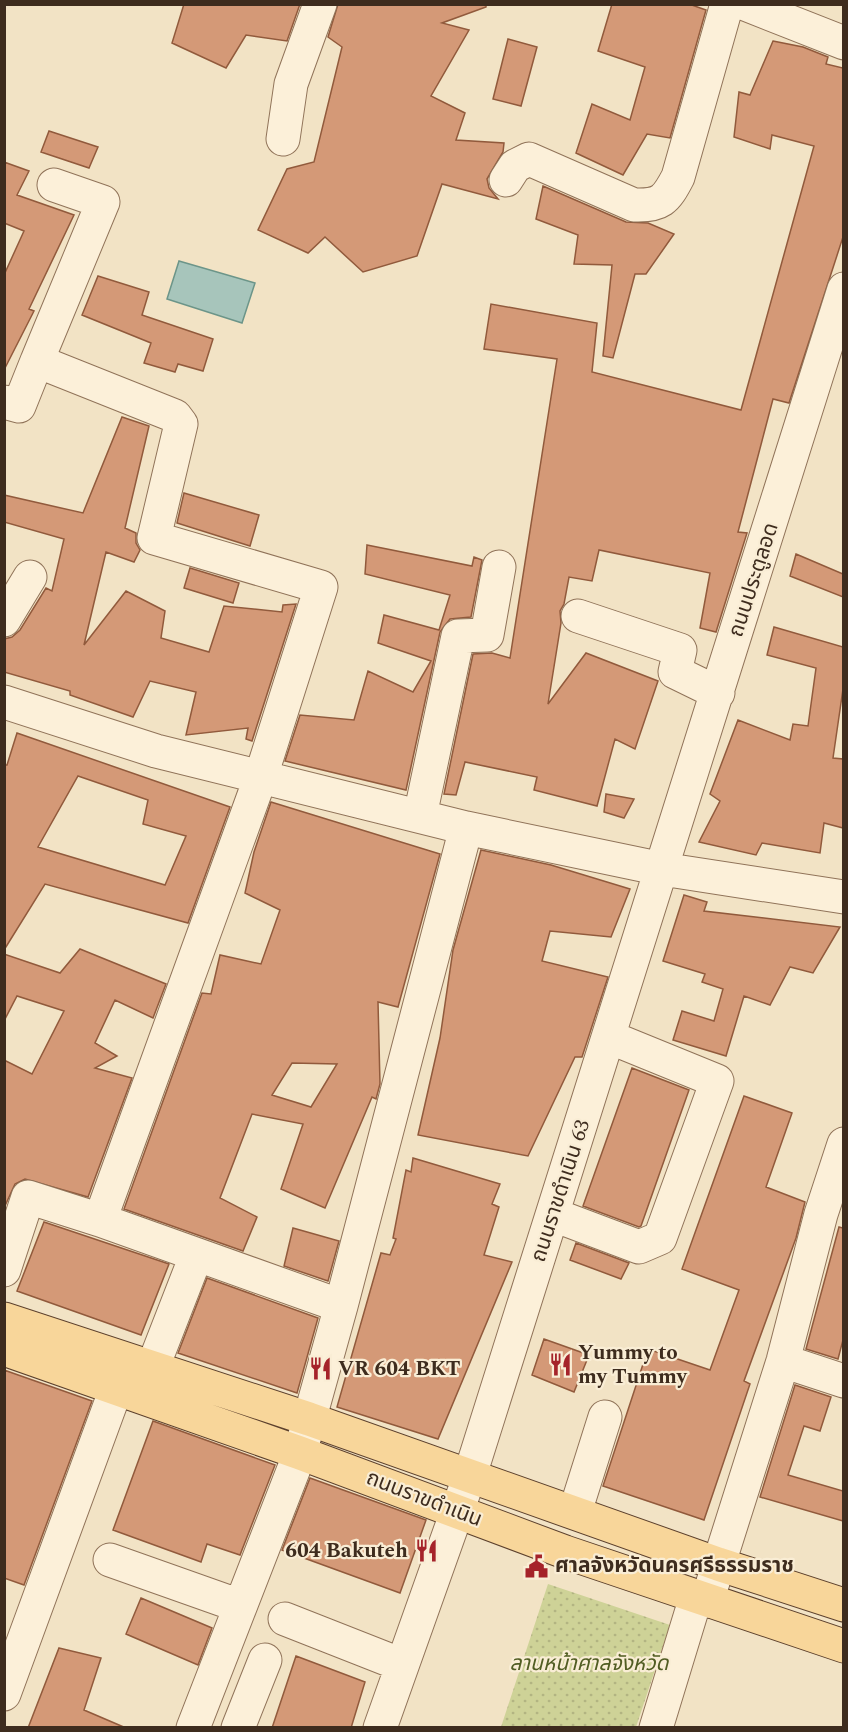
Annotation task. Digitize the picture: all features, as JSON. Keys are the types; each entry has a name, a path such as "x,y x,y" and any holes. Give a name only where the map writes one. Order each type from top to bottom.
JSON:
{"main road":[{"name":"ถนนราขดำเนิน","path":"4,1319 309,1419 718,1564 843,1605"},
{"name":"ถนนราขดำเนิน","path":"4,1349 300,1453 701,1599 843,1646"}],"street":[{"path":"283,139 291,84 320,4"},
{"path":"506,180 515,166 529,159 634,205 652,206 668,196 678,177 727,4"},
{"path":"745,4 809,16 843,43"},
{"path":"4,402 19,406 103,202 54,185"},
{"name":"ถนนประตูลอด","path":"662,869 843,289"},
{"path":"37,361 175,416 181,424 154,538 321,587 261,776 100,1220"},
{"path":"420,816 458,636 487,635 499,567"},
{"path":"4,620 30,577"},
{"path":"578,616 680,650 675,672 718,693"},
{"path":"4,702 156,751 466,828 662,869 843,897"},
{"path":"193,1728 300,1453 341,1306 466,828"},
{"name":"ถนนราขดำเนิน 63","path":"380,1728 458,1512 662,869"},
{"path":"554,1215 639,1247 660,1238 717,1081 609,1037"},
{"path":"656,1728 701,1599 718,1564 832,1218 843,1144"},
{"path":"4,1270 28,1197 100,1220 341,1306"},
{"path":"152,1369 196,1256"},
{"path":"783,1361 843,1381"},
{"path":"4,1694 116,1389"},
{"path":"575,1512 605,1417"},
{"path":"110,1560 240,1606"},
{"path":"285,1620 402,1665"},
{"path":"238,1728 265,1660"}],"green space":[{"name":"ลานหน้าศาลจังหวัด","path":"548,1584 670,1625 636,1727 501,1727"}],"water":[{"path":"179,261 255,283 242,323 167,299"}],"building":[{"path":"184,4 300,4 287,41 246,35 226,68 172,43"},
{"path":"338,4 486,4 486,7 442,23 469,30 431,96 465,113 456,140 504,143 503,152 487,179 489,188 498,199 442,184 417,256 363,272 325,237 308,253 258,230 287,169 314,162 342,47 328,37"},
{"path":"612,4 689,4 706,10 670,138 647,134 623,175 576,153 592,104 630,120 645,67 598,51"},
{"path":"508,39 537,47 521,106 493,99"},
{"path":"773,41 803,47 828,57 826,64 843,68 843,237 789,403 773,399 738,532 747,533 716,632 700,628 710,573 599,550 592,581 569,577 564,604 560,611 561,623 548,704 586,653 658,681 635,749 615,739 597,806 534,790 537,777 465,762 456,795 444,794 473,654 492,653 510,658 557,359 484,349 491,304 597,323 592,372 741,410 814,146 772,135 770,149 734,137 739,92 750,95"},
{"path":"49,131 98,147 89,168 41,152"},
{"path":"4,162 29,171 17,195 74,215 29,309 34,311 4,370 4,275 24,231 4,223"},
{"path":"543,186 626,222 648,223 674,234 646,274 635,274 613,358 603,356 612,265 574,264 578,235 536,219"},
{"path":"98,276 149,292 142,315 213,339 203,371 178,364 175,372 144,363 151,343 82,315"},
{"path":"122,417 149,426 125,528 136,533 136,543 140,550 134,562 106,552 84,645 126,591 165,611 161,638 209,652 224,606 282,612 283,605 296,604 252,741 246,739 248,728 186,735 196,692 150,681 133,717 70,695 70,691 4,672 4,639 12,637 20,630 46,588 52,591 64,539 4,522 4,495 83,513"},
{"path":"184,493 259,515 250,546 177,523"},
{"path":"367,545 472,566 474,557 482,560 471,617 450,619 440,632 406,790 285,761 300,715 354,720 368,671 413,692 431,661 378,643 384,615 439,630 450,595 365,574"},
{"path":"796,554 843,574 843,597 790,576"},
{"path":"190,568 239,583 233,603 184,588"},
{"path":"774,627 843,647 843,689 833,758 843,759 843,828 824,823 820,853 762,843 756,855 699,842 720,801 710,794 738,720 790,740 793,724 808,726 816,668 767,655"},
{"path":"17,733 230,807 188,923 45,884 4,950 4,765 7,765","holes":["78,776 148,800 143,824 186,836 165,885 38,847"]},
{"path":"606,794 634,799 624,818 604,812"},
{"path":"271,802 440,854 398,1007 378,1002 380,1084 376,1099 372,1097 325,1208 281,1189 303,1124 252,1114 220,1198 257,1217 243,1251 124,1209 202,993 211,994 220,955 261,964 280,910 245,893 254,852","holes":["292,1063 337,1064 311,1107 272,1095"]},
{"path":"481,850 551,865 630,889 611,937 550,931 542,961 608,977 582,1057 575,1057 528,1156 418,1135 440,1038 453,950"},
{"path":"684,895 707,902 704,911 840,927 813,973 790,967 770,1005 744,996 726,1056 673,1040 682,1011 714,1021 723,989 702,982 705,974 663,961"},
{"path":"80,949 166,984 153,1018 115,1000 95,1043 117,1056 95,1068 132,1078 88,1197 25,1179 15,1184 4,1208 4,1060 32,1074 64,1011 17,996 4,1021 4,954 60,973"},
{"path":"632,1068 689,1090 639,1227 583,1206"},
{"path":"744,1096 792,1113 766,1187 805,1202 796,1238 744,1381 750,1384 704,1520 603,1486 648,1349 710,1370 739,1290 682,1269"},
{"path":"413,1158 500,1184 492,1204 499,1207 484,1255 512,1262 438,1439 337,1407 381,1253 390,1255 396,1239 393,1238 406,1170 411,1172"},
{"path":"44,1222 169,1264 141,1335 17,1291"},
{"path":"839,1227 843,1228 843,1340 838,1359 806,1349"},
{"path":"293,1228 339,1241 328,1281 284,1266"},
{"path":"576,1243 629,1263 621,1279 570,1260"},
{"path":"207,1278 318,1318 297,1393 178,1353"},
{"name":"Yummy to my Tummy","path":"544,1339 589,1355 574,1392 532,1375"},
{"path":"4,1370 92,1401 24,1585 4,1578"},
{"path":"795,1385 831,1397 820,1431 804,1426 788,1475 843,1491 843,1521 760,1497"},
{"path":"153,1421 275,1465 240,1555 207,1544 201,1562 113,1530"},
{"path":"310,1478 426,1520 400,1593 282,1550"},
{"path":"141,1598 212,1628 198,1665 126,1634"},
{"path":"59,1648 101,1658 84,1710 126,1728 28,1728"},
{"path":"296,1656 365,1682 351,1728 272,1728"}],"place":[{"name":"Yummy to my Tummy","path":"560,1365"},
{"name":"VR 604 BKT","path":"320,1369"},
{"name":"604 Bakuteh","path":"426,1551"},
{"name":"ศาลจังหวัดนครศรีธรรมราช","path":"537,1566"}]}
